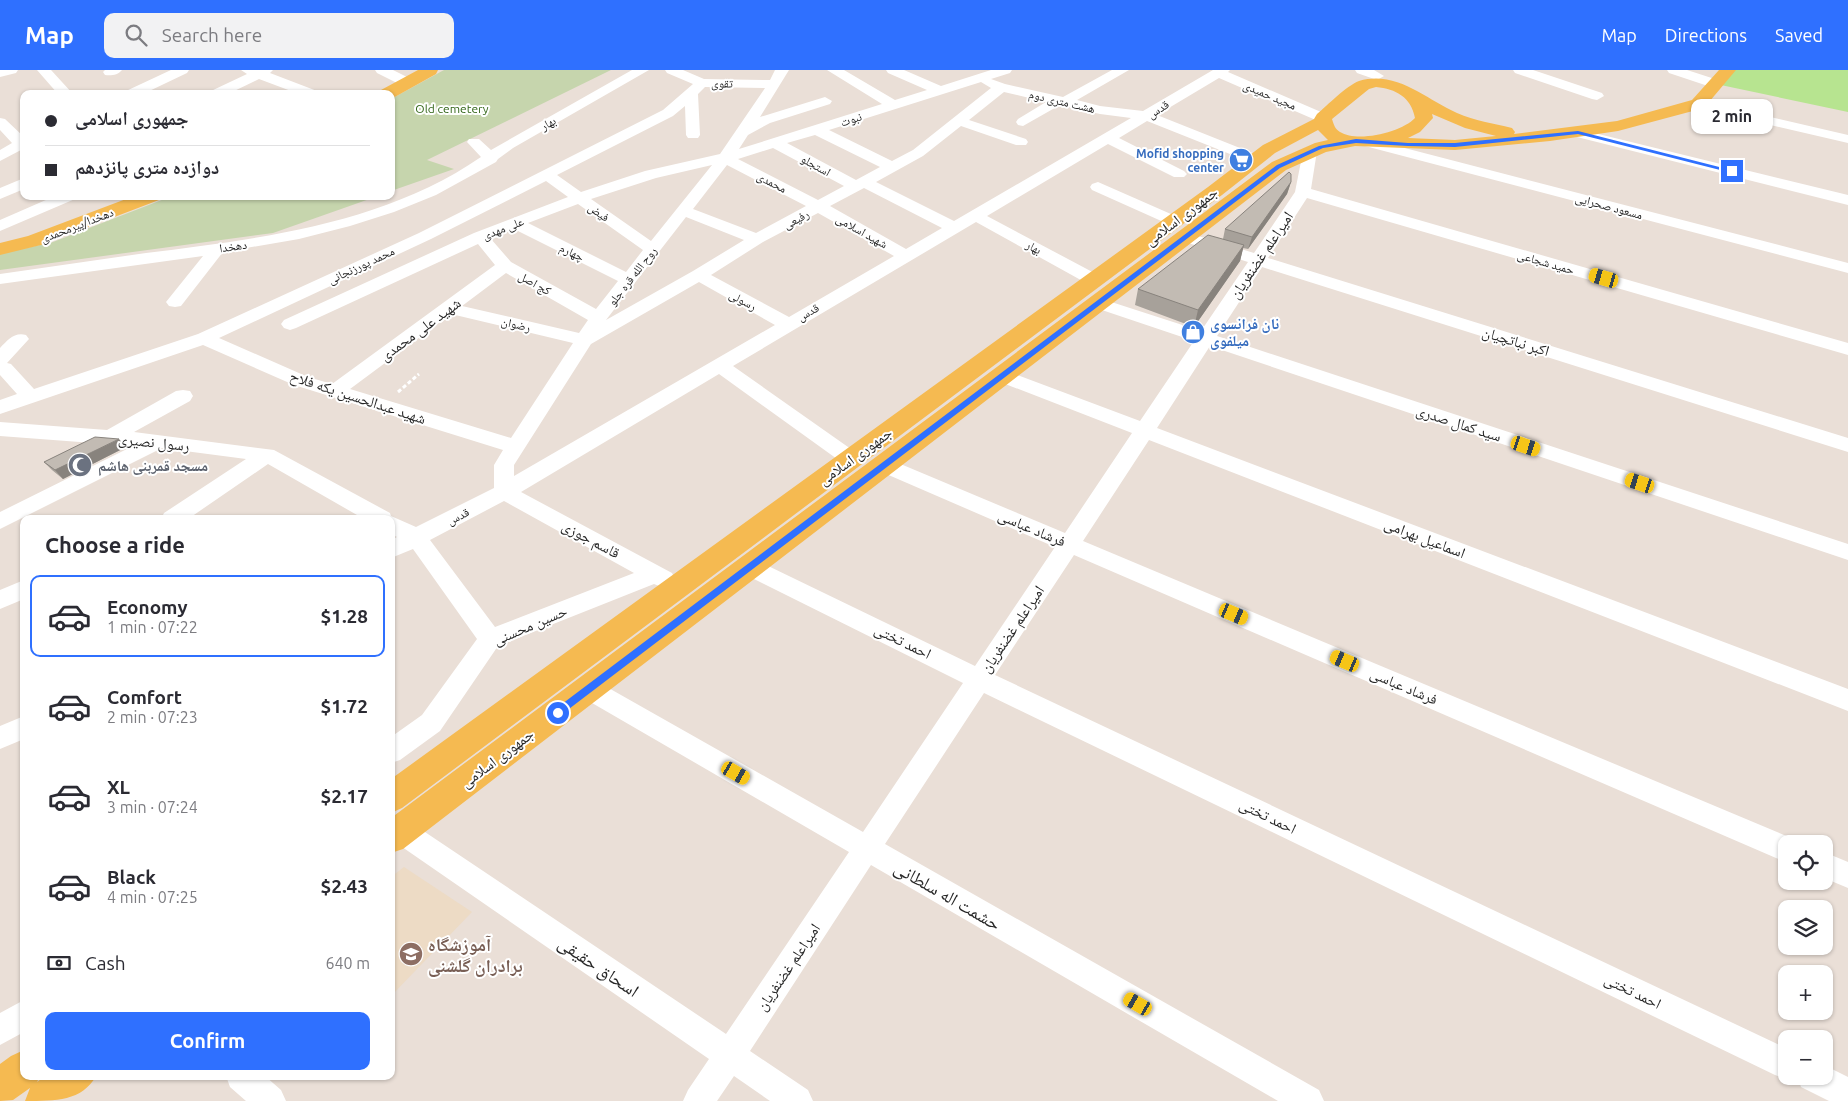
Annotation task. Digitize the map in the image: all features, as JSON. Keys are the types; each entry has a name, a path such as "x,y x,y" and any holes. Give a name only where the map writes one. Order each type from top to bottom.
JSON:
{"main road":[{"path":"395,90 430,70"},
{"path":"1323,119 1323,126 1326,131 1334,136 1363,142 1455,145 1578,133 1618,126 1698,104 1728,70"},
{"path":"1363,142 1408,132 1416,127 1424,118 1424,110 1405,81 1384,82 1372,75"},
{"name":"جمهوری اسلامی","path":"1179,229 1255,159 1323,119 1372,75"},
{"path":"1417,99 1449,117 1471,125 1503,132 1550,136"},
{"name":"جمهوری اسلامی","path":"395,795 851,459 1097,291 1179,229 1278,166 1321,147 1363,142"},
{"name":"دهخدا/پیرمحمدی","path":"0,249 34,241 142,200"},
{"name":"جمهوری اسلامی","path":"396,835 1002,376 1097,291"},
{"path":"0,1087 20,1073"},
{"path":"44,1101 72,1080"}],"street":[{"path":"0,73 11,70"},
{"path":"44,70 62,90"},
{"path":"140,90 182,70"},
{"path":"382,70 408,83"},
{"name":"بهار","path":"457,179 491,159 508,145 642,70"},
{"name":"تقوی","path":"672,70 696,88 778,77"},
{"path":"834,70 894,105"},
{"path":"894,70 939,90"},
{"name":"هشت متری دوم","path":"959,70 1001,87 1100,110 1148,116 1255,159"},
{"name":"نبوت","path":"725,158 1005,70"},
{"path":"1023,122 1122,70"},
{"path":"1520,70 1597,96"},
{"path":"1674,70 1716,84"},
{"path":"223,90 258,71 299,90"},
{"name":"قدس","path":"395,548 504,492 905,255 1148,116 1193,86 1220,71"},
{"name":"مجید حمیدی","path":"1220,71 1323,119"},
{"name":"روح الله قره جلو","path":"504,492 504,465 598,318 725,158 778,77"},
{"path":"594,79 614,87"},
{"name":"رفیعی","path":"584,340 699,275 757,239 918,153 1001,87"},
{"path":"693,135 696,88"},
{"name":"محمد پورزنجانی","path":"0,407 204,338 425,236 668,113 696,88"},
{"path":"744,131 765,120 826,101"},
{"path":"1698,104 1848,139"},
{"path":"959,120 1021,142"},
{"path":"0,122 20,142"},
{"path":"817,130 892,167"},
{"path":"1578,133 1848,200"},
{"path":"1108,138 1179,174"},
{"path":"474,142 491,159"},
{"name":"مسعود صحرایی","path":"1363,142 1848,268"},
{"name":"استجلو","path":"776,143 954,227"},
{"path":"0,156 20,145"},
{"name":"امیراعلم غضنفریان","path":"699,1101 1303,192 1310,152"},
{"name":"علی مهدی","path":"290,324 480,236 579,197 650,175 725,158"},
{"name":"محمدی","path":"725,158 818,206"},
{"name":"فیض","path":"546,174 653,250"},
{"path":"457,179 496,200"},
{"name":"دهخدا","path":"0,279 260,242 360,218 457,179"},
{"path":"0,194 20,185"},
{"name":"اکبر نباتچیان","path":"1098,186 1179,229 1258,260 1848,445"},
{"name":"حمید شجاعی","path":"1303,192 1848,349"},
{"path":"0,226 60,200"},
{"name":"شهید اسلامی","path":"818,206 905,255"},
{"path":"684,211 757,239"},
{"name":"بهار","path":"974,215 1097,291"},
{"name":"چهارم","path":"514,223 629,280"},
{"name":"کج اصل","path":"480,236 505,266 598,318"},
{"path":"175,302 218,248"},
{"name":"شهید علی محمدی","path":"335,391 505,266"},
{"name":"رسولی","path":"699,275 788,324"},
{"name":"سید کمال صدری","path":"1097,291 1205,339 1848,552"},
{"name":"رضوان","path":"448,308 584,340"},
{"name":"شهید عبدالحسین یکه فلاح","path":"204,338 301,381 516,447"},
{"path":"0,359 20,339"},
{"path":"719,365 851,459"},
{"path":"0,367 4,368 30,397"},
{"name":"اسماعیل بهرامی","path":"1002,376 1848,700"},
{"path":"110,437 183,396"},
{"name":"رسول نصیری","path":"0,429 160,441 268,455 375,515"},
{"path":"0,521 160,441"},
{"path":"178,515 268,455"},
{"name":"فرشاد عباسی","path":"884,465 1778,846"},
{"name":"قاسم جوزی","path":"504,492 678,587"},
{"path":"395,526 416,538 490,640"},
{"name":"احمد تختی","path":"750,567 979,679 1778,1060"},
{"name":"حسین محسنی","path":"395,749 431,723 490,640 654,574"},
{"path":"0,600 20,591"},
{"name":"حشمت اله سلطانی","path":"589,689 1308,1101"},
{"path":"0,738 20,729"},
{"name":"اسحاق حقیقی","path":"396,835 797,1101"},
{"path":"1833,869 1848,875"},
{"path":"0,1030 20,1018"},
{"path":"246,1080 270,1101"},
{"path":"1830,1085 1848,1094"}],"path":[{"path":"382,406 420,374"}],"shaded area":[{"name":"آموزشگاه برادران گلشنی","path":"404,867 472,912 395,992 395,874"}],"green space":[{"name":"Old cemetery","path":"444,70 611,70 427,160 454,169 395,190 395,97"},
{"path":"1730,70 1848,70 1848,112 1716,84"},
{"path":"162,200 367,200 273,233 0,270 0,254 53,242"}],"building":[{"path":"1289,172 1291,174 1291,182 1252,237 1225,229"},
{"path":"1208,235 1244,245 1198,310 1138,289"},
{"path":"95,437 119,439 55,470 44,462"}],"place":[{"name":"Mofid shopping center","path":"1241,160"},
{"name":"نان فرانسوی میلفوی","path":"1193,332"},
{"name":"مسجد قمربنی هاشم","path":"80,465"},
{"name":"آموزشگاه برادران گلشنی","path":"411,954"}],"route":[{"path":"558,713 1278,166 1294,158 1321,147 1356,141 1408,145 1455,145 1578,133 1732,171"}]}
